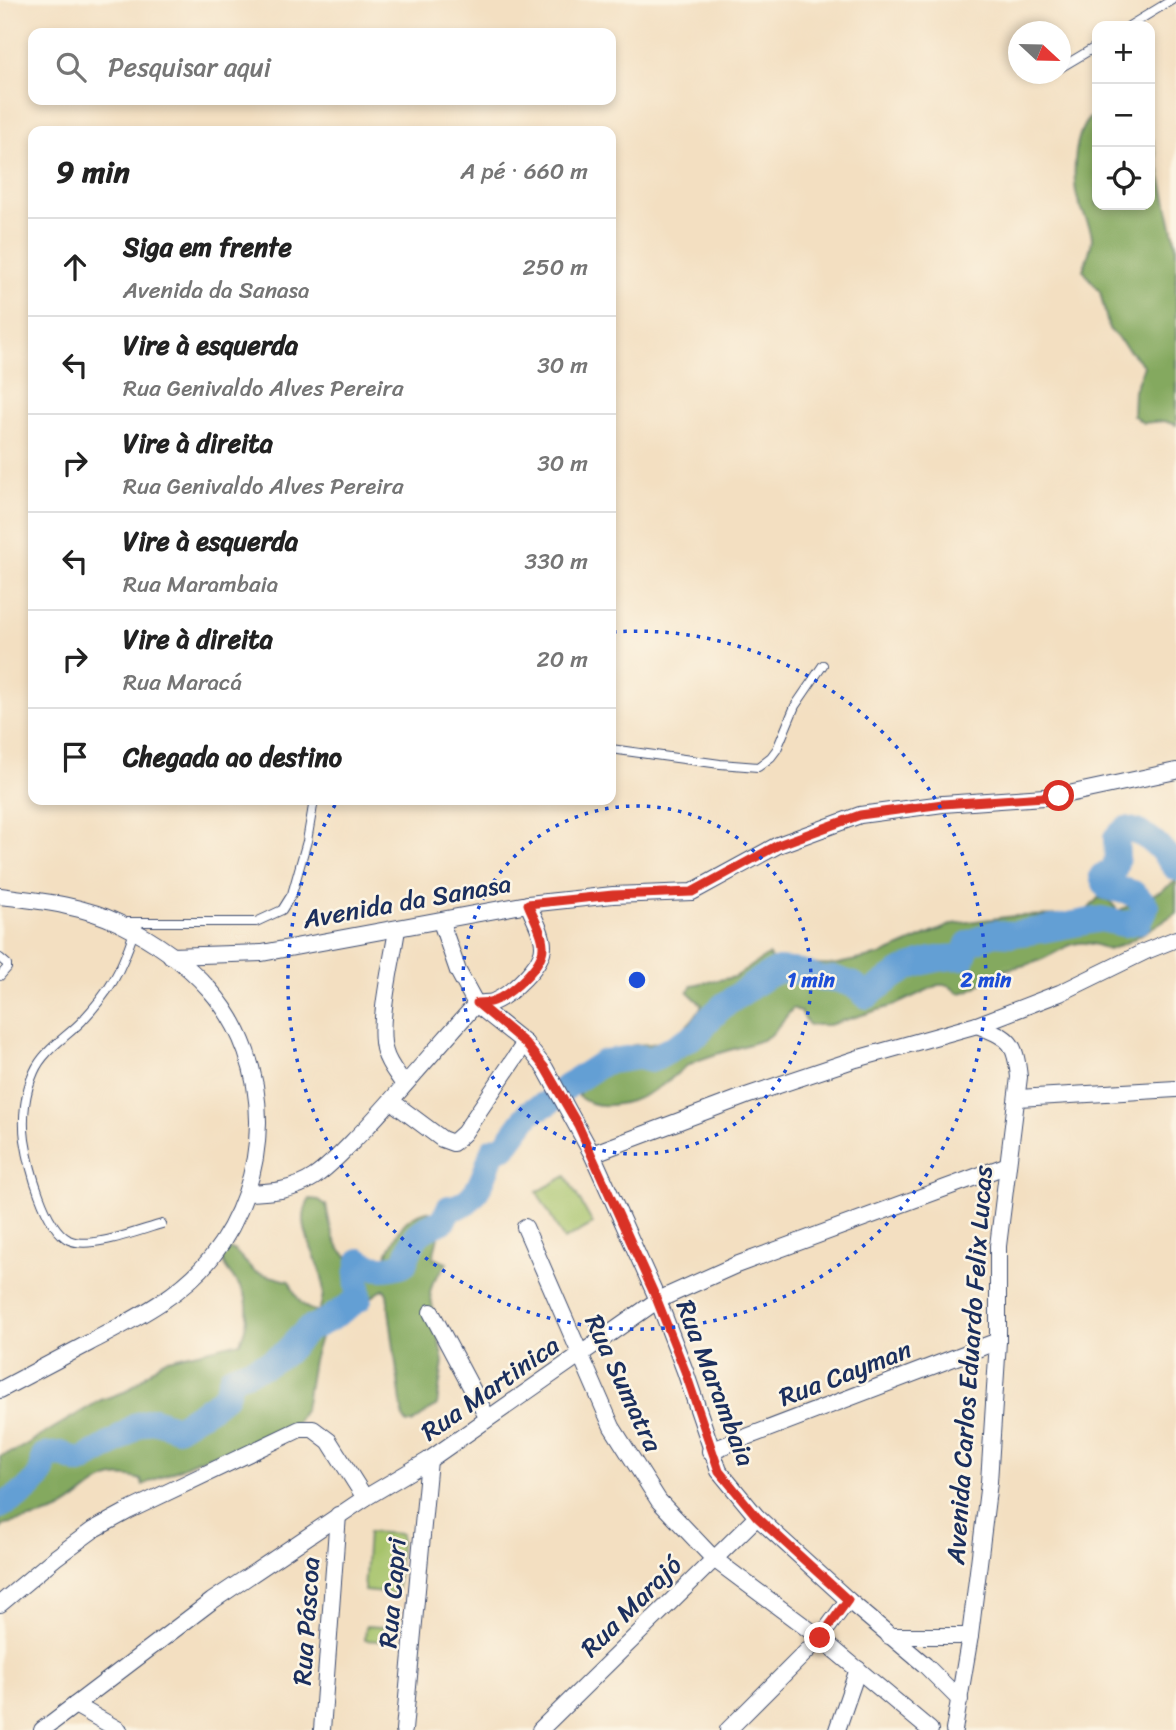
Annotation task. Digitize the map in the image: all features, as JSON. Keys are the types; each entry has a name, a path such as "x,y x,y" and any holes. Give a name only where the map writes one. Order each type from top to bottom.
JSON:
{"street":[{"name":"Avenida da Sanasa","path":"171,956 262,953 528,904 613,895 692,892 778,845 860,815 943,804 1059,796 1176,771"},
{"path":"0,896 69,907 116,922 171,956 209,989 228,1014 243,1040 253,1068 258,1103 258,1136 247,1193 237,1216 210,1259 169,1297 0,1390"},
{"path":"247,1193 280,1191 313,1178 329,1166 391,1101 477,1003 489,1003 503,996 537,964 543,942 528,904"},
{"name":"Rua Marambaia","path":"441,922 458,971 477,1003 525,1043 545,1068 578,1125 657,1300 685,1371 719,1471 757,1517 848,1600 925,1665 960,1700"},
{"path":"397,929 382,1040 386,1057 404,1085"},
{"path":"592,1154 746,1096 856,1059 977,1025 1059,993 1176,939"},
{"name":"Avenida Carlos Eduardo Felix Lucas","path":"954,1730 970,1636 989,1482 998,1341 998,1246 1019,1077 1017,1057 1012,1045 1005,1037 977,1025"},
{"path":"391,1101 442,1139 453,1143 464,1133 525,1043"},
{"path":"1018,1098 1176,1089"},
{"name":"Rua Martinica","path":"42,1730 212,1601 338,1515 429,1460 657,1300 736,1265 1008,1166"},
{"name":"Rua Sumatra","path":"525,1227 612,1427 659,1501 714,1559 820,1638 930,1730"},
{"path":"431,1312 487,1418"},
{"name":"Rua Cayman","path":"710,1451 998,1341"},
{"path":"0,1604 93,1530 300,1429 313,1429 330,1441 365,1498"},
{"name":"Rua Capri","path":"404,1730 429,1460"},
{"name":"Rua Páscoa","path":"322,1730 338,1515"},
{"name":"Rua Marajó","path":"540,1730 757,1517"},
{"path":"728,1730 820,1638 848,1600"},
{"path":"889,1636 970,1636"},
{"path":"837,1730 858,1669"},
{"path":"75,1705 118,1730"}],"lane":[{"path":"1137,21 1172,0"},
{"path":"1071,61 1092,49"},
{"path":"616,750 720,764 758,766 771,757 795,706 823,665"},
{"path":"116,922 256,922 282,910 292,894 313,805"},
{"path":"134,932 122,967 111,986 35,1069 26,1095 25,1138 37,1188 54,1226 69,1240 83,1243 101,1241 162,1224"},
{"path":"0,958 7,964 0,976"}],"green space":[{"path":"1092,117 1092,210 1155,210 1155,149 1176,245 1176,425 1164,421 1143,423 1133,415 1134,391 1144,366 1109,329 1100,292 1083,270 1092,238 1077,197 1075,164 1079,138"},
{"path":"1176,881 1176,913 1130,941 1109,950 1097,945 1079,943 1033,963 996,973 970,990 958,993 948,985 938,985 895,1005 829,1025 809,1025 801,1012 793,1008 772,1034 762,1040 690,1064 664,1084 634,1100 599,1105 579,1097 577,1079 604,1059 626,1047 667,1039 688,1025 702,1005 688,992 692,985 735,977 768,955 778,965 837,964 881,955 953,924 1014,916 1083,915 1098,898 1109,900 1118,911"},
{"path":"566,1176 593,1224 564,1240 537,1192"},
{"path":"310,1199 319,1200 326,1205 335,1240 344,1254 368,1265 376,1265 384,1259 408,1220 427,1211 438,1216 440,1227 433,1258 447,1263 433,1282 430,1293 443,1362 437,1405 412,1423 407,1423 403,1418 387,1294 384,1289 322,1331 313,1360 305,1409 296,1423 268,1437 198,1460 143,1485 141,1480 127,1477 104,1480 58,1511 5,1524 0,1530 0,1456 15,1451 101,1400 127,1391 164,1360 240,1342 246,1321 246,1298 223,1262 225,1249 234,1250 255,1272 289,1281 303,1305 319,1311 323,1292 322,1278 307,1236 304,1217"},
{"path":"368,1532 401,1534 397,1594 364,1591"},
{"path":"366,1626 394,1628 393,1642 365,1640"}],"waterway":[{"path":"0,1506 33,1484 41,1473 44,1456 61,1454 80,1462 137,1425 154,1420 177,1428 226,1395 232,1377 267,1364 285,1353 307,1330 328,1320 359,1299 357,1275 360,1261 381,1268 404,1264 421,1232 443,1221 449,1208 459,1206 474,1195 493,1150 505,1146 530,1112 548,1103 566,1087 604,1062 639,1057 651,1060 699,1033 723,1006 778,970 801,972 821,979 836,979 854,985 867,996 900,972 922,962 963,957 968,944 994,933 1013,934 1101,919 1124,924 1139,921 1146,906 1133,893 1107,887 1102,876 1113,873 1117,858 1116,838 1126,829 1142,834 1154,843 1176,868"}],"route":[{"path":"820,1638 848,1600 757,1517 719,1471 685,1371 657,1300 578,1125 545,1068 525,1043 477,1003 489,1003 503,996 537,964 543,942 528,904 613,895 692,892 778,845 860,815 943,804 1059,796"}]}
